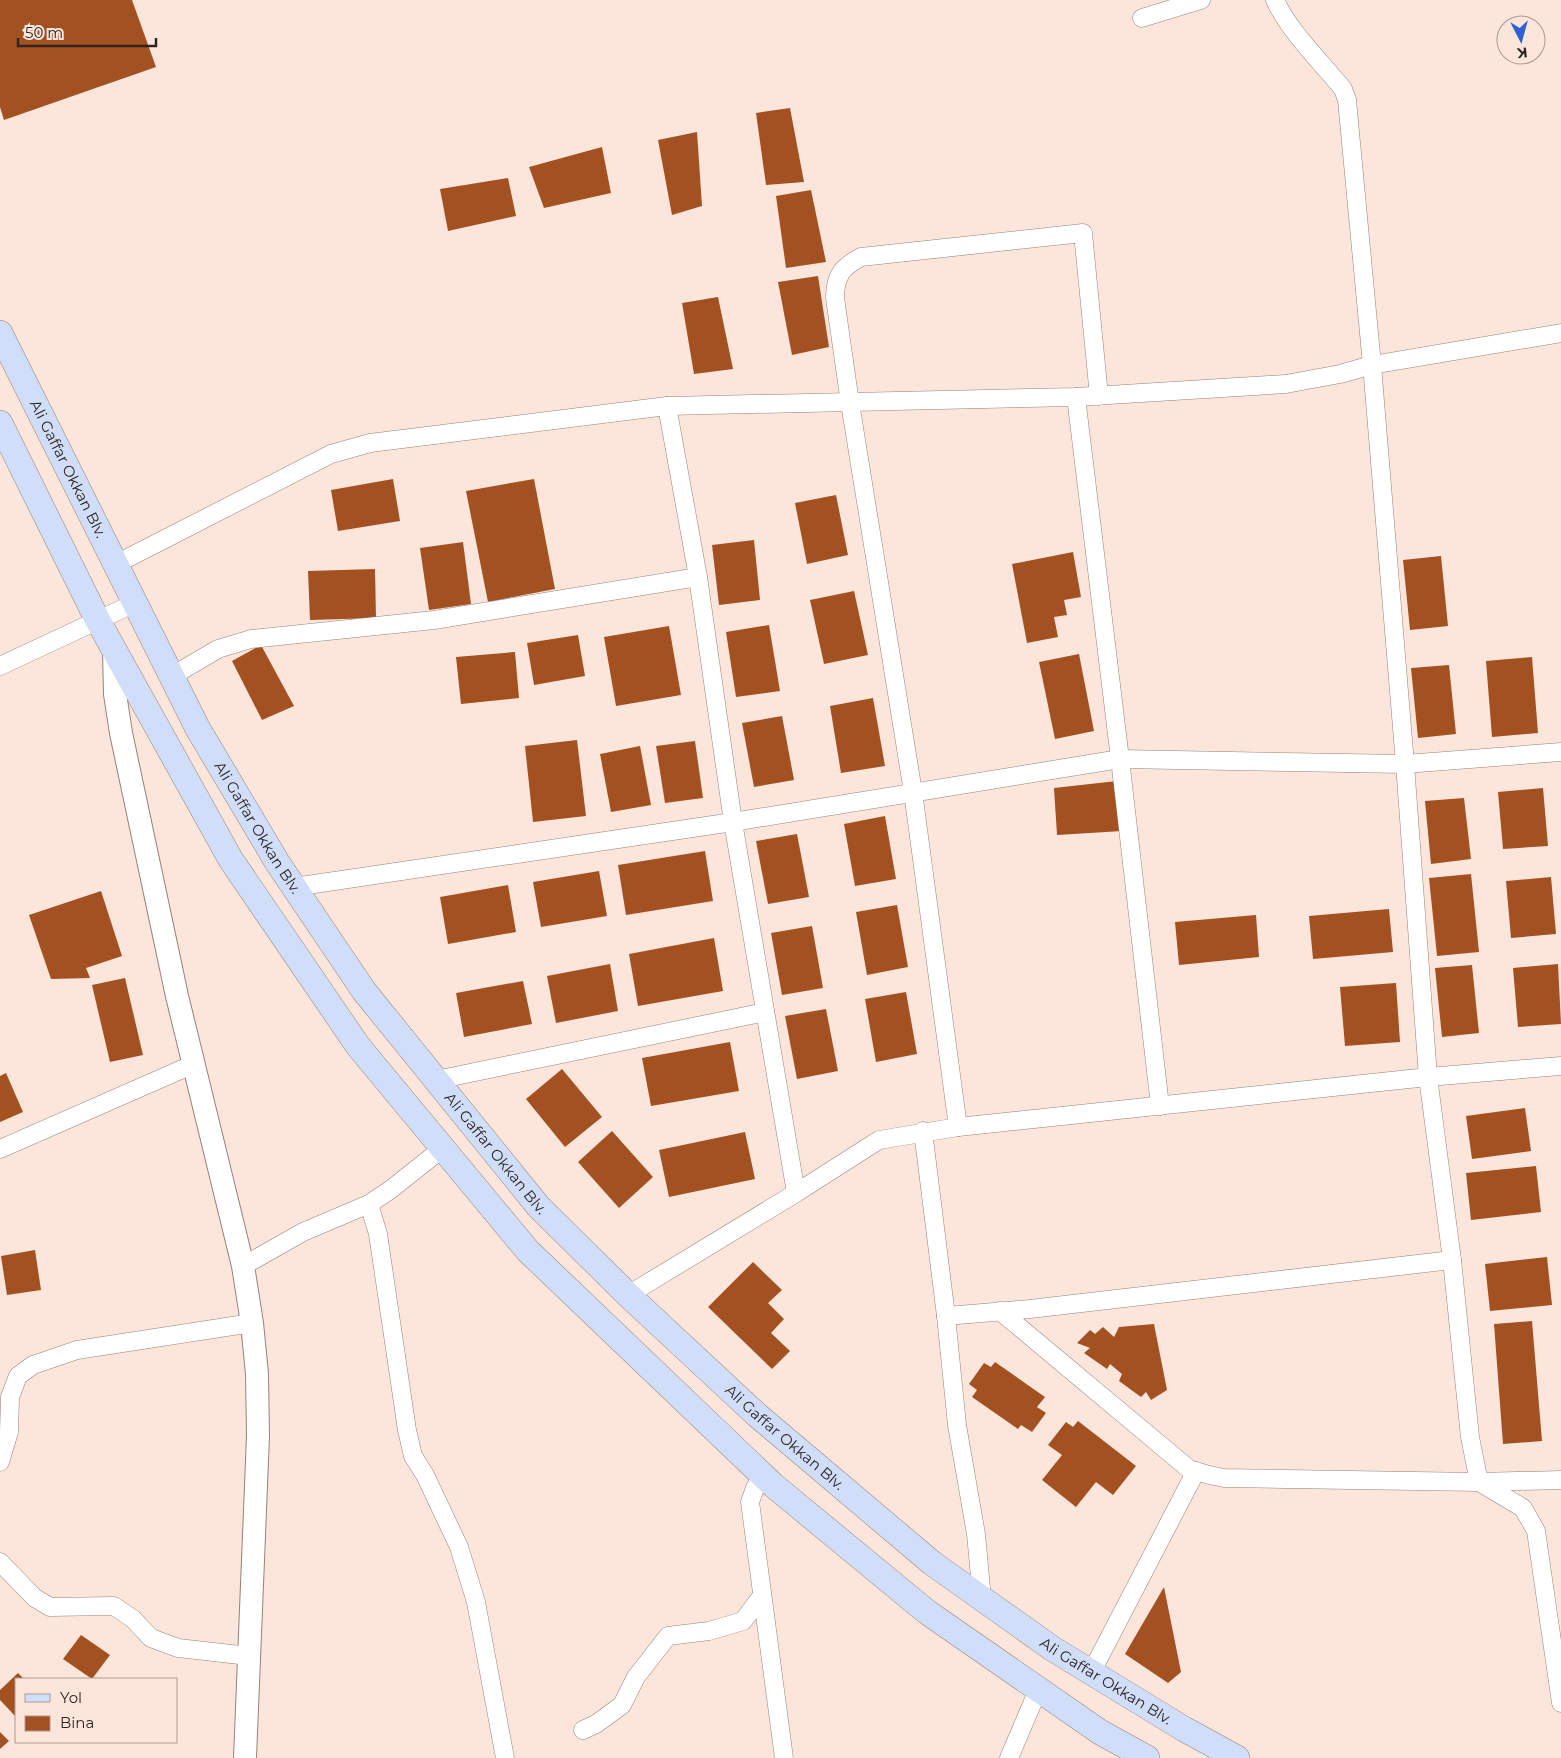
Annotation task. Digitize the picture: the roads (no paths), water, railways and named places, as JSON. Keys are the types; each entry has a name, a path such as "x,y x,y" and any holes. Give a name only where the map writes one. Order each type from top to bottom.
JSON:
{"main road":[{"name":"Ali Gaffar Okkan Blv.","path":"0,333 198,729 277,862 364,991 538,1206 628,1295 757,1415 932,1563 1053,1649 1184,1729 1237,1758"},
{"path":"0,423 97,619 231,860 358,1046 528,1250 763,1475 927,1612 1100,1732 1146,1758"}],"street":[{"path":"1142,18 1201,0"},
{"path":"1275,0 1280,11 1343,89 1347,100 1372,365 1405,764 1428,1077 1452,1260 1470,1437 1479,1482 1523,1508 1536,1531 1561,1703"},
{"path":"958,1126 913,792 850,403 835,292 835,286 840,273 848,264 861,257 1082,233 1099,396"},
{"path":"116,564 331,454 370,443 667,406 1076,397 1286,384 1317,380 1372,365 1561,333"},
{"path":"1076,397 1160,1106"},
{"path":"667,406 698,577 732,822 796,1193"},
{"path":"172,676 218,649 250,639 434,620 698,577"},
{"path":"0,666 97,619 136,603"},
{"path":"114,650 115,694 121,733 177,996 243,1266 252,1323 257,1374 258,1436 246,1758"},
{"path":"294,887 732,822 1120,759 1405,764 1561,752"},
{"path":"436,1080 765,1012"},
{"path":"0,1149 194,1064"},
{"path":"628,1295 796,1193 878,1140 958,1126 1428,1077 1561,1066"},
{"path":"923,1132 946,1316 957,1425 976,1534 982,1599"},
{"path":"243,1266 304,1232 369,1204 390,1190 443,1148"},
{"path":"369,1204 378,1234 407,1430 413,1456 425,1476 458,1547 476,1602 505,1758"},
{"path":"946,1316 1452,1260"},
{"path":"1000,1311 1189,1469 1224,1478 1479,1482 1561,1480"},
{"path":"0,1462 9,1432 10,1397 18,1376 33,1365 77,1350 252,1323"},
{"path":"1092,1673 1196,1471"},
{"path":"763,1475 755,1488 750,1502 784,1758"},
{"path":"0,1562 36,1598 50,1607 114,1606 133,1619 151,1638 178,1648 249,1656"},
{"path":"583,1730 596,1724 622,1705 636,1677 668,1636 709,1631 743,1621 761,1596"},
{"path":"1009,1758 1038,1690"}]}
